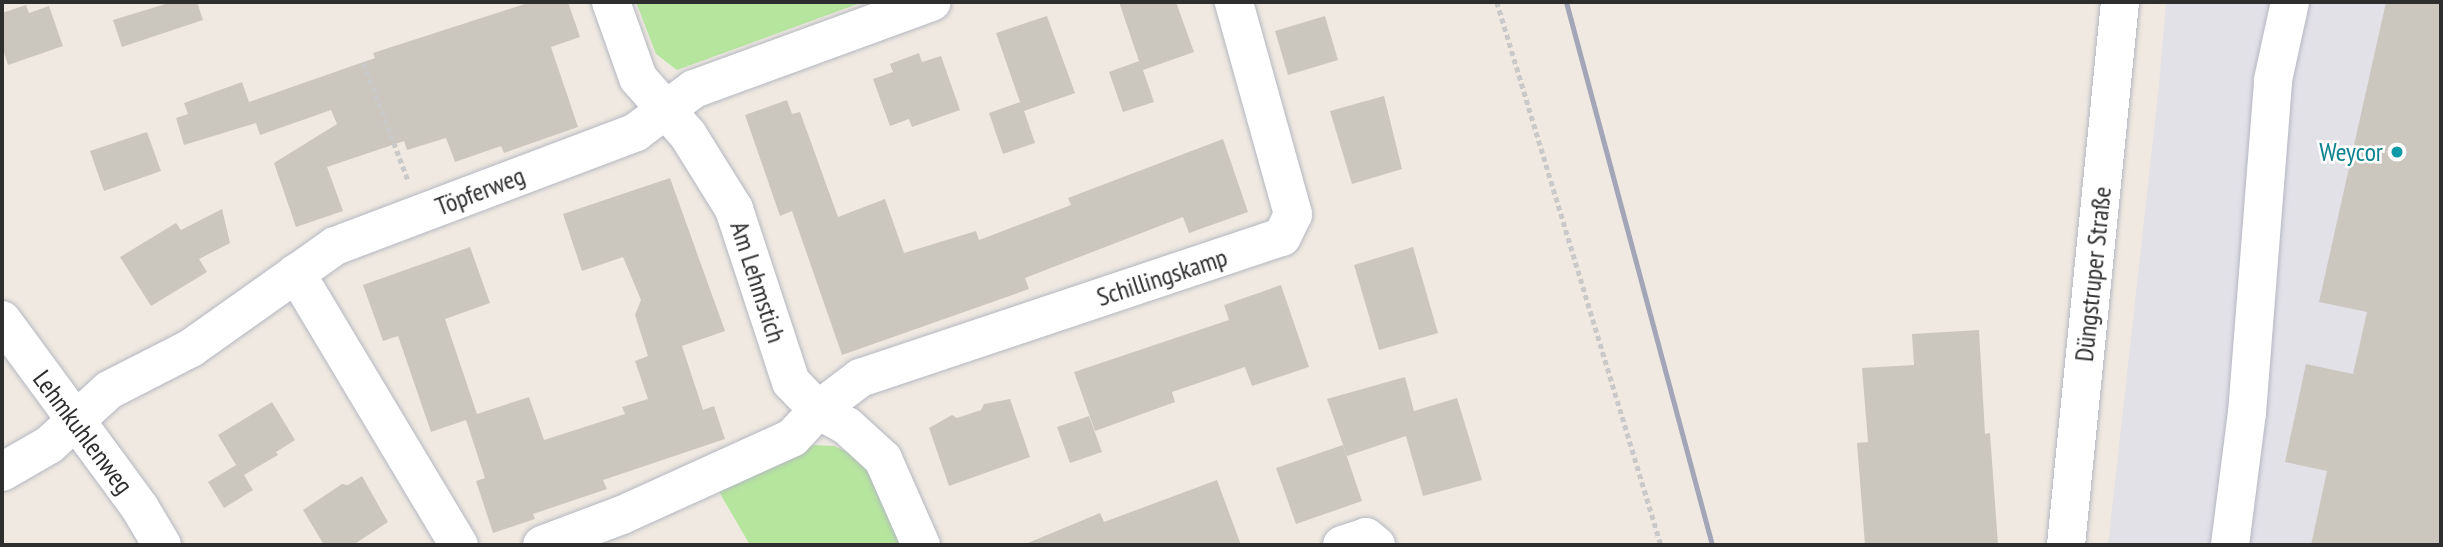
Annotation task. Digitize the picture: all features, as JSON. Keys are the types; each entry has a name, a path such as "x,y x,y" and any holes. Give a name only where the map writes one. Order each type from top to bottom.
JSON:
{"street":[{"name":"Am Lehmstich","path":"611,2 638,78 688,135 734,209 791,382 818,410 847,426 883,459 921,545"},
{"path":"664,109 694,89 932,2"},
{"name":"Schillingskamp","path":"818,410 860,378 1282,237 1293,214 1234,2"},
{"name":"Düngstruper Straße","path":"2066,545 2120,2"},
{"path":"2230,545 2248,412 2273,80 2290,2"},
{"name":"Töpferweg","path":"2,472 49,444 109,390 191,348 335,246 636,132 664,109"},
{"path":"296,273 459,545"},
{"name":"Lehmkuhlenweg","path":"2,320 140,508 162,545"},
{"path":"542,545 622,515 792,438 818,410"},
{"path":"1342,545 1366,537 1376,545"}],"path":[{"path":"1497,2 1661,545"},
{"path":"364,63 420,214"}],"shaded area":[{"path":"2166,2 2441,2 2441,545 2108,545"}],"green space":[{"path":"636,2 863,2 677,70 656,54"},
{"path":"814,445 834,446 859,457 877,476 904,545 750,545 718,490"}],"building":[{"path":"172,2 197,2 203,20 122,47 113,20"},
{"path":"531,2 568,2 580,37 551,47 578,127 504,153 501,146 455,162 446,138 407,150 404,141 327,167 343,211 296,227 274,163 337,124 331,110 260,135 256,123 184,145 176,118 188,114 184,103 242,82 249,102 375,58 373,53"},
{"path":"1119,2 1176,2 1194,52 1143,70 1154,102 1123,112 1109,72 1139,61"},
{"name":"Weycor","path":"2386,2 2441,2 2441,545 2311,545 2327,471 2285,462 2306,364 2353,374 2367,312 2319,302"},
{"path":"26,5 29,13 49,6 63,46 8,65 2,47 2,13"},
{"path":"1047,16 1075,93 1024,111 1035,143 1003,154 989,113 1020,102 996,33"},
{"path":"1325,16 1338,60 1288,75 1275,31"},
{"path":"919,53 922,62 941,56 960,110 912,127 909,119 890,126 873,79 893,72 890,64"},
{"path":"1384,96 1402,169 1352,184 1330,111"},
{"path":"787,100 792,114 800,112 838,217 885,199 904,253 976,231 979,240 1071,205 1068,198 1223,139 1248,212 1189,233 1183,217 1025,278 1029,289 842,355 792,211 780,216 745,115"},
{"path":"147,132 161,171 104,191 90,151"},
{"path":"670,178 725,331 682,346 703,410 714,406 725,439 603,480 607,489 533,514 535,519 493,533 476,481 485,478 466,420 431,432 398,336 383,341 363,285 470,247 490,303 445,319 477,414 529,397 544,440 625,414 622,407 648,399 635,361 648,356 635,315 641,300 623,257 582,271 563,214"},
{"path":"222,209 230,243 199,259 207,272 151,306 120,257 176,223 181,230"},
{"path":"1413,247 1438,333 1379,350 1354,265"},
{"path":"1281,285 1309,367 1252,386 1245,367 1172,392 1175,402 1095,431 1074,372 1229,320 1224,305"},
{"path":"1979,330 1985,434 1990,433 1998,545 1865,545 1857,443 1868,442 1862,368 1914,365 1912,334"},
{"path":"1405,377 1414,411 1457,398 1482,480 1423,496 1406,436 1347,456 1327,399"},
{"path":"1010,399 1030,457 949,486 929,428 952,415 957,418 981,410 984,404"},
{"path":"272,402 295,440 276,452 278,455 244,475 253,490 224,508 208,482 236,465 218,435"},
{"path":"1089,416 1102,452 1070,463 1057,427"},
{"path":"1343,445 1362,501 1296,524 1276,468"},
{"path":"362,476 388,522 353,545 324,545 303,510 342,484 348,485"},
{"path":"1217,480 1241,545 1023,545 1100,513 1104,522"}],"railway":[{"path":"1566,2 1712,545"}],"place":[{"name":"Weycor","path":"2397,152"}]}
